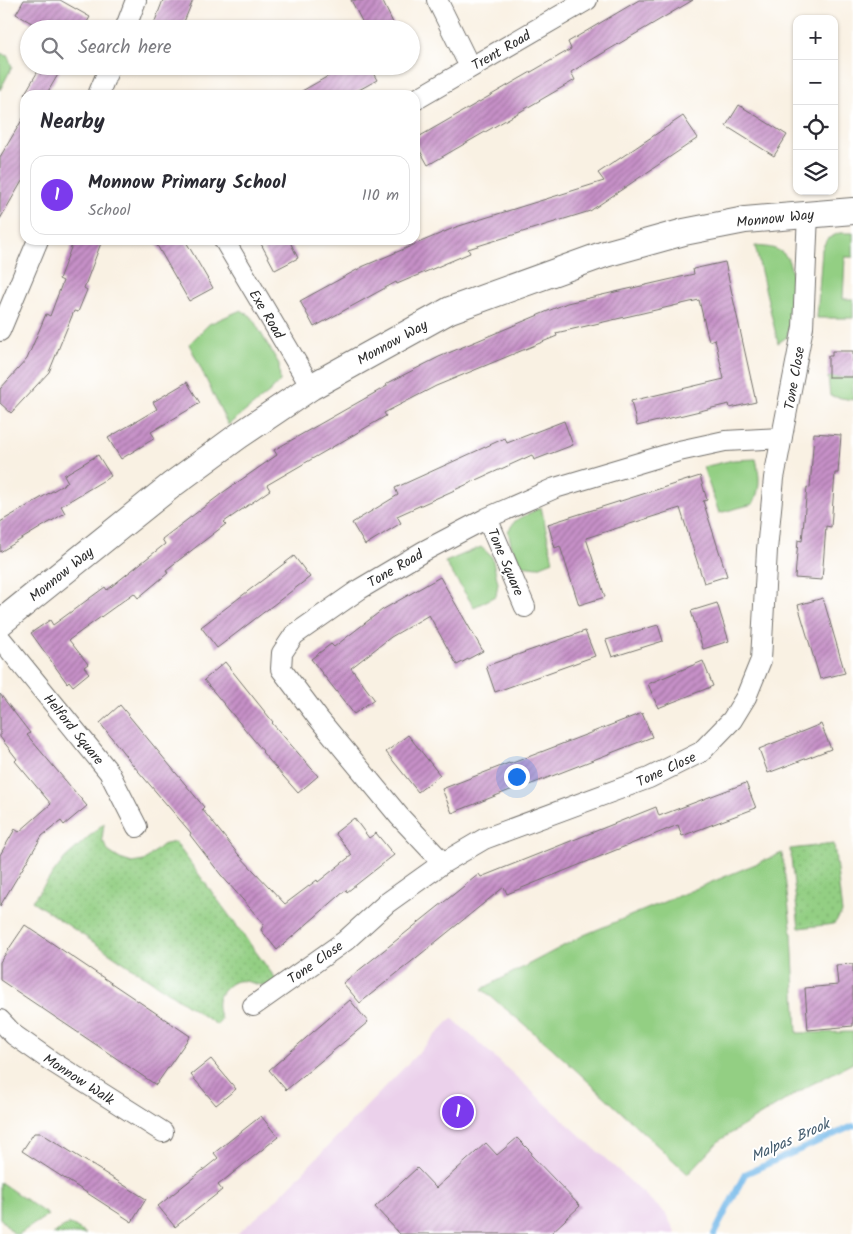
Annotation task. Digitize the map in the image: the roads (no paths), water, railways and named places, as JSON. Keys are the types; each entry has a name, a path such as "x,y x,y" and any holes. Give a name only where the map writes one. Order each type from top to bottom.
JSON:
{"street":[{"path":"437,0 470,67"},
{"name":"Trent Road","path":"420,97 587,0"},
{"path":"127,20 131,2"},
{"path":"100,90 106,75"},
{"name":"Monnow Way","path":"0,623 173,484 237,437 311,388 450,310 605,254 684,232 745,220 853,211"},
{"name":"Tone Close","path":"253,1006 345,941 388,903 443,862 484,839 649,778 692,757 701,752 732,720 746,697 761,660 767,550 774,478 803,327 808,214"},
{"path":"0,330 36,245"},
{"name":"Exe Road","path":"227,245 311,388"},
{"name":"Tone Road","path":"443,862 399,816 281,669 282,653 294,634 360,589 424,551 487,518 555,488 678,451 725,441 782,438"},
{"name":"Tone Square","path":"487,518 525,607"},
{"name":"Helford Square","path":"0,638 109,772 137,827"},
{"name":"Monnow Walk","path":"0,1020 14,1035 51,1061 162,1132"}],"waterway":[{"name":"Malpas Brook","path":"714,1234 745,1174 853,1126"}],"place":[{"name":"Monnow Primary School","path":"458,1112"}]}
